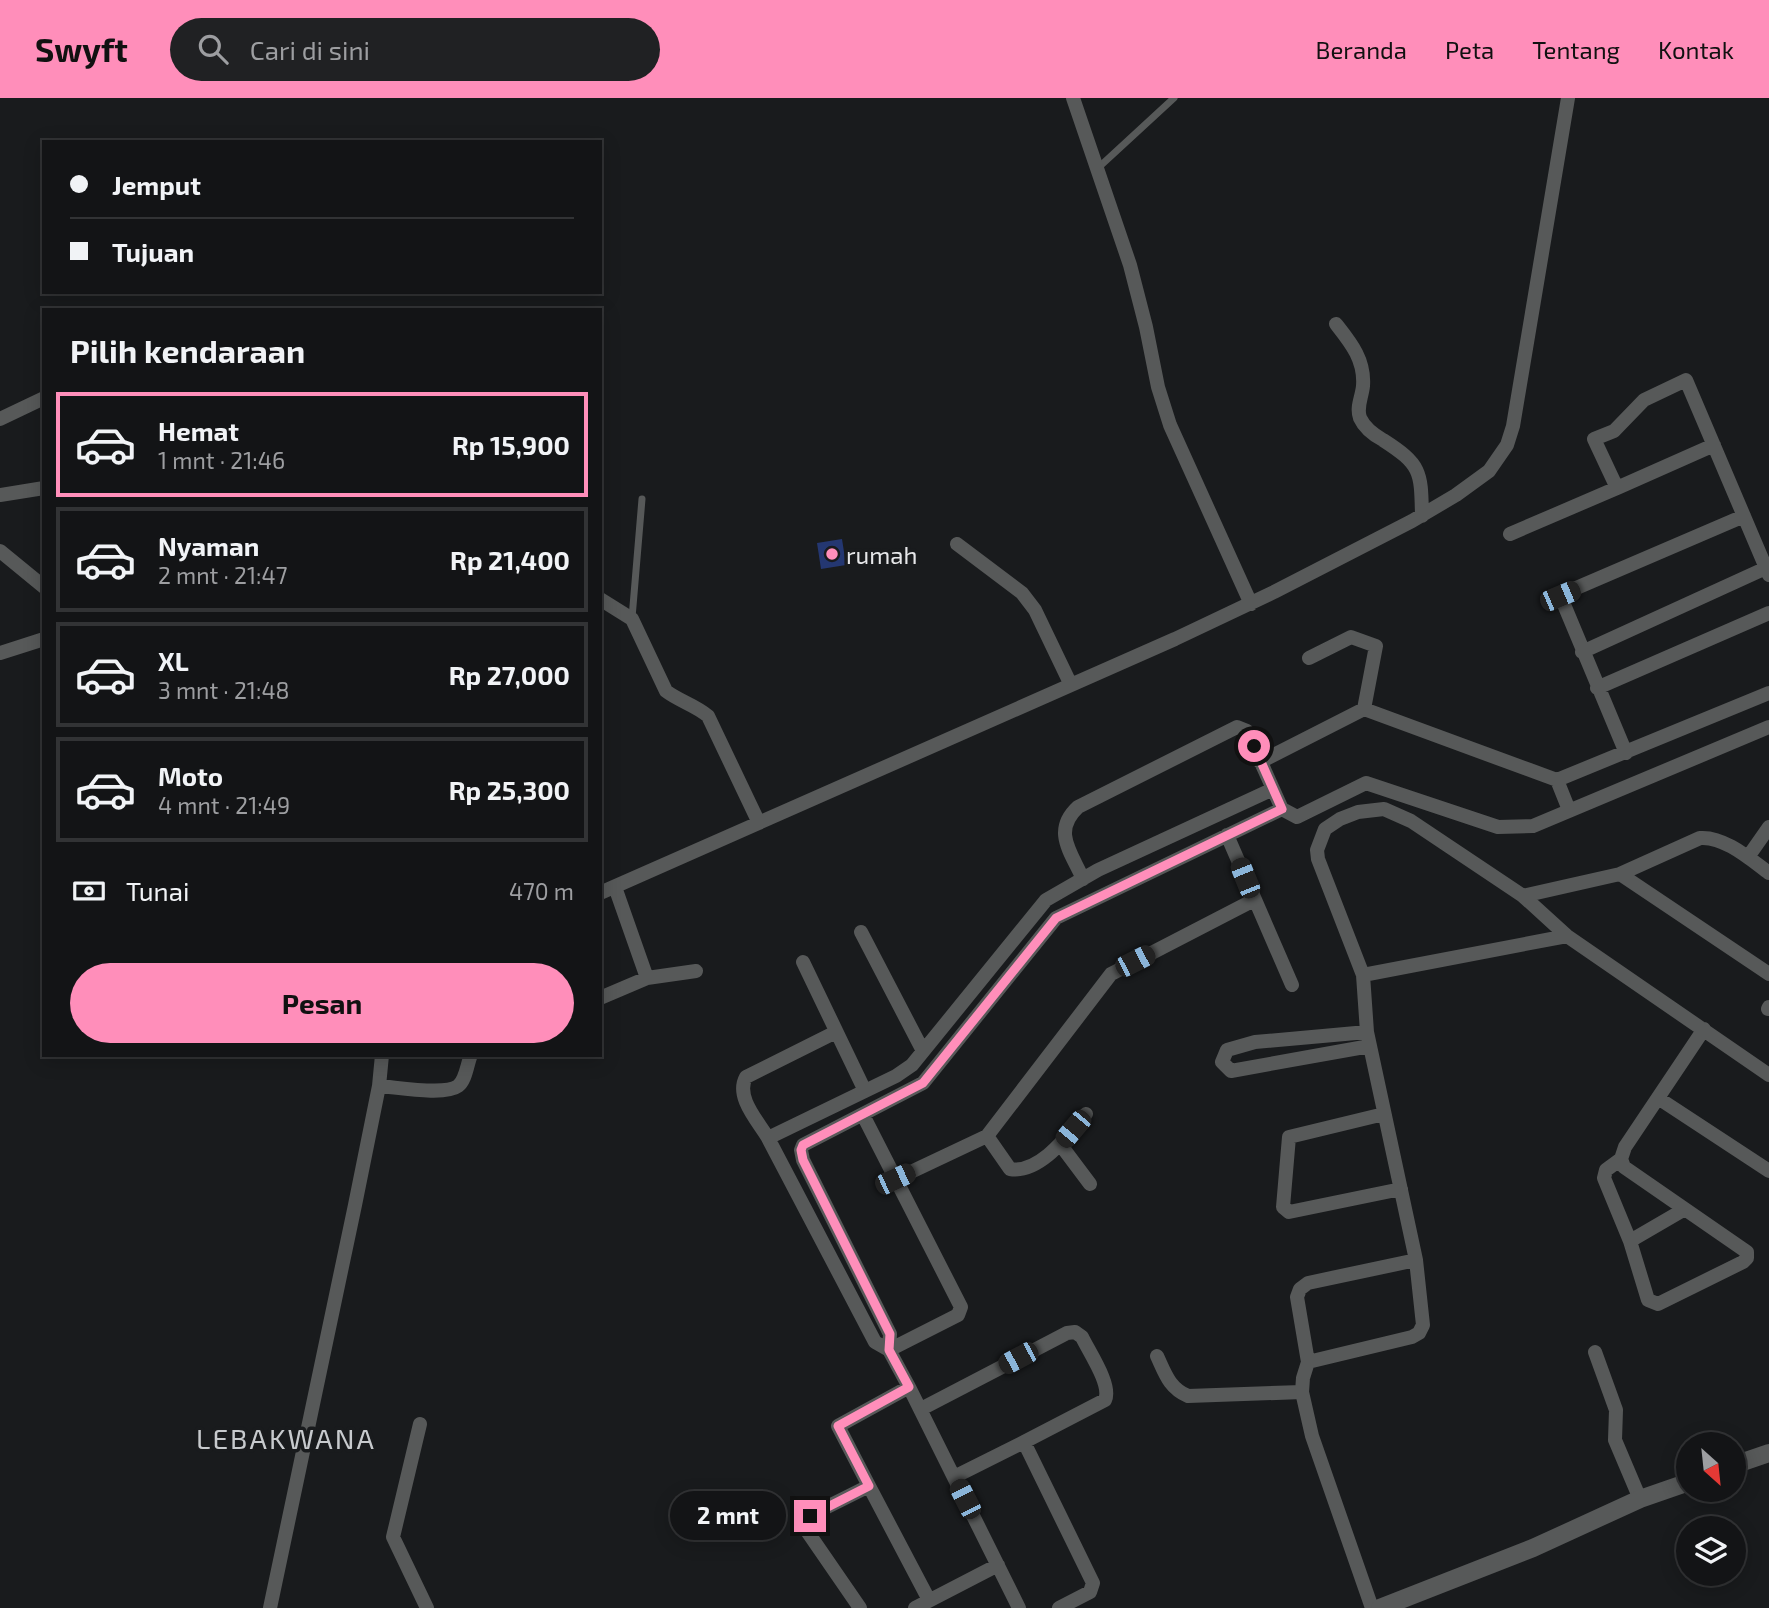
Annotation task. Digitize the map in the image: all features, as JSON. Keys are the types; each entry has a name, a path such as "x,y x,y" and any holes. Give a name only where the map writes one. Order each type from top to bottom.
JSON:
{"street":[{"path":"1073,98 1130,265 1158,387 1170,425 1251,604"},
{"path":"602,891 1251,604 1422,516 1489,471 1507,445 1513,426 1567,98"},
{"path":"1336,324 1357,350 1363,370 1358,410 1361,420 1367,429 1410,459 1418,470 1422,516"},
{"path":"1582,652 1768,572 1686,380 1644,400 1614,431 1594,439 1617,488"},
{"path":"0,419 42,399"},
{"path":"1510,534 1714,445"},
{"path":"0,495 42,488"},
{"path":"1626,753 1560,596 1744,516"},
{"path":"957,544 1022,593 1035,610 1070,683"},
{"path":"0,551 42,585"},
{"path":"602,600 632,619 666,691 674,698 699,708 708,716 759,824"},
{"path":"1597,688 1769,613"},
{"path":"1309,658 1352,637 1376,646 1364,709"},
{"path":"0,653 42,640"},
{"path":"1260,762 1364,709 1557,780 1769,692"},
{"path":"1083,878 1063,836 1068,819 1078,807 1237,727 1248,731 1282,809 1297,817 1366,783 1498,827 1533,826 1769,727"},
{"path":"1557,780 1569,810"},
{"path":"768,1138 896,1076 912,1065 1046,900 1098,870 1273,789"},
{"path":"889,1350 890,1334 801,1155 803,1145 923,1083 1056,918 1282,809"},
{"path":"1308,1362 1412,1337 1419,1333 1423,1325 1416,1260 1368,1039 1363,975 1318,859 1317,850 1325,830 1339,819 1358,812 1384,810 1411,821 1523,896 1567,936 1769,1074"},
{"path":"1748,856 1769,827"},
{"path":"1227,835 1292,985"},
{"path":"1523,896 1620,874 1700,838 1713,838 1748,856 1769,873"},
{"path":"1098,870 1108,892"},
{"path":"1620,874 1769,974"},
{"path":"615,887 647,978"},
{"path":"895,1179 987,1136 1111,974 1254,900"},
{"path":"861,932 923,1051"},
{"path":"1363,975 1567,936"},
{"path":"803,962 865,1091"},
{"path":"602,997 647,978 696,971"},
{"path":"1621,1159 1624,1167 1747,1252 1747,1258 1658,1304 1652,1303 1648,1300 1630,1241 1604,1178 1606,1170 1621,1159 1625,1147 1704,1029"},
{"path":"836,1032 747,1077 742,1087 744,1098 768,1138 875,1342 889,1350 921,1409 1019,1608"},
{"path":"1286,1039 1368,1039 1289,1061 1231,1071 1222,1062 1227,1050 1255,1042 1286,1039"},
{"path":"1286,1039 1289,1061"},
{"path":"270,1608 379,1086 382,1057"},
{"path":"379,1086 446,1091 457,1087 463,1080 470,1057"},
{"path":"896,1076 904,1093"},
{"path":"1658,1098 1769,1171"},
{"path":"987,1136 1010,1169 1020,1171 1030,1168 1060,1144 1086,1114"},
{"path":"1384,1114 1289,1137 1283,1207 1289,1212 1401,1189"},
{"path":"863,1115 961,1307 958,1315 889,1350"},
{"path":"1060,1144 1090,1184"},
{"path":"1630,1241 1685,1209"},
{"path":"1416,1260 1308,1283 1300,1289 1297,1297 1308,1362 1302,1392 1322,1470 1383,1607 1533,1548 1640,1499 1676,1487"},
{"path":"921,1409 1067,1333 1079,1334 1106,1385 1105,1400 954,1477"},
{"path":"1595,1352 1616,1410 1615,1440 1640,1499"},
{"path":"1157,1356 1171,1385 1188,1396 1302,1392"},
{"path":"909,1387 838,1426 929,1600"},
{"path":"420,1424 393,1537 427,1608"},
{"path":"1024,1442 1093,1583 1090,1592 1059,1608"},
{"path":"1746,1461 1769,1453"},
{"path":"860,1608 807,1531 806,1525 807,1520 815,1513 869,1486"},
{"path":"915,1608 998,1565"}],"lane":[{"path":"1097,169 1174,98"},
{"path":"632,619 642,499"}],"building":[{"name":"rumah","path":"842,539 846,565 821,569 817,543"}],"place":[{"name":"rumah","path":"832,554"}],"district":[{"name":"LEBAKWANA","path":"286,1438"}],"route":[{"path":"810,1516 869,1486 838,1426 909,1387 889,1350 890,1334 803,1160 803,1145 923,1083 1056,918 1282,809 1254,746"}]}
